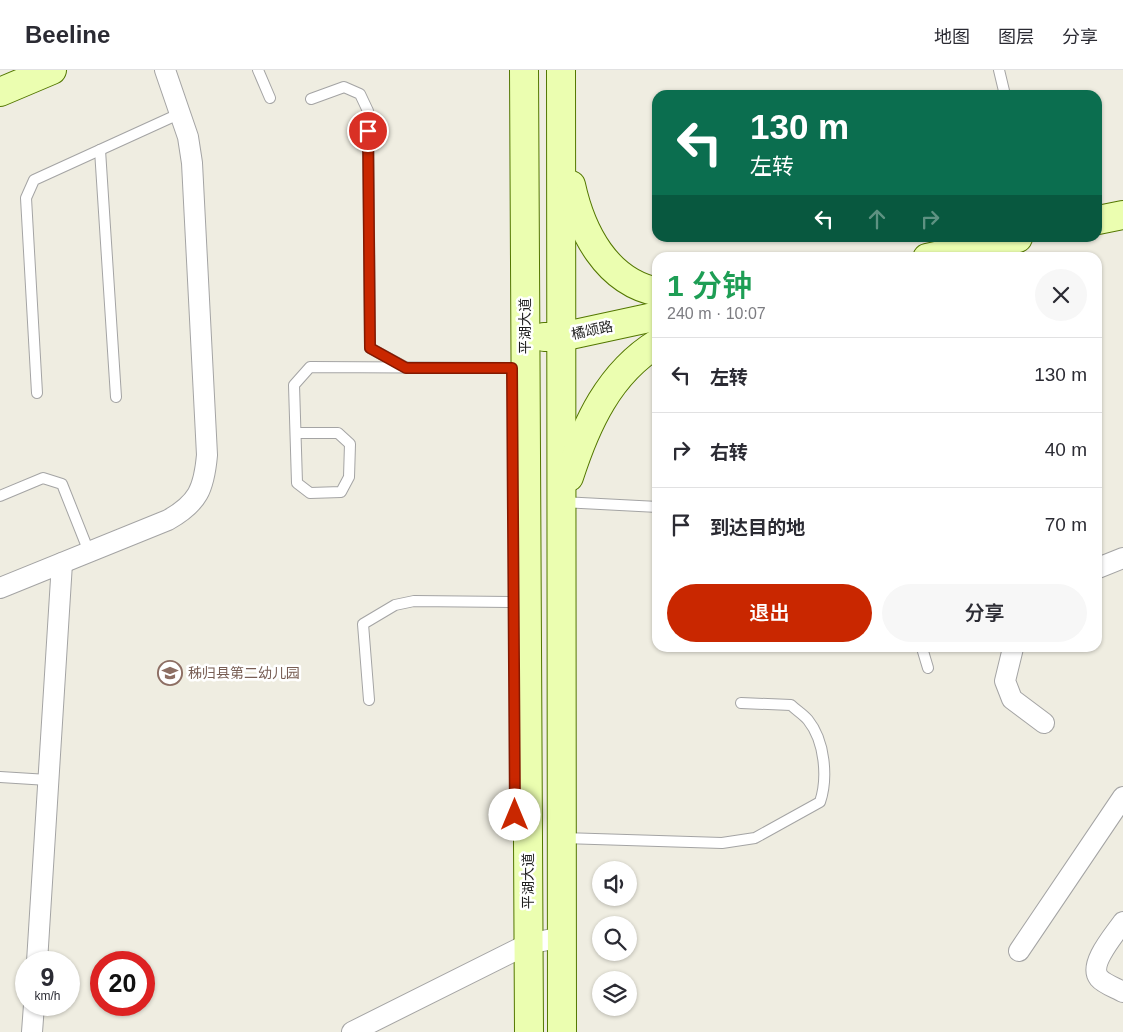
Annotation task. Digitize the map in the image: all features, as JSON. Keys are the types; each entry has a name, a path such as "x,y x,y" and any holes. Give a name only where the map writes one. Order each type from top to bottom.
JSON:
{"main road":[{"path":"0,92 52,70"},
{"name":"平湖大道","path":"524,70 518,362 519,949 529,1032"},
{"path":"561,70 562,1032"},
{"path":"561,131 577,214 594,247 618,274 652,291"},
{"path":"1102,219 1123,215"},
{"path":"954,252 1000,242"},
{"name":"橘颂路","path":"518,362 561,337 652,317"},
{"path":"561,502 580,441 596,406 621,374 652,348"}],"street":[{"path":"0,588 168,520 186,510 198,495 205,476 207,455 192,163 188,137 165,70"},
{"path":"1102,566 1123,558"},
{"path":"38,951 62,563"},
{"path":"1012,652 1005,681 1012,699 1044,723"},
{"path":"1019,951 1123,797"},
{"path":"1123,922 1096,962 1096,971 1099,978 1123,992"},
{"path":"352,1032 519,949 562,937"},
{"path":"32,1032 33,1016"}],"lane":[{"path":"258,70 270,98"},
{"path":"999,70 1004,90"},
{"path":"311,98 344,87 360,94 368,111 370,348 406,368"},
{"path":"37,393 26,198 34,180 181,113"},
{"path":"100,150 116,397"},
{"path":"296,434 338,433 350,444 350,477 341,492 310,493 297,483 294,385 310,367 406,368 518,362"},
{"path":"0,496 43,478 62,484 89,552"},
{"path":"561,502 652,507"},
{"path":"369,700 363,624 395,605 414,601 514,602"},
{"path":"923,652 928,668"},
{"path":"562,838 722,844 755,838 820,802 825,786 820,742 808,720 791,704 741,703"},
{"path":"0,777 48,780"}],"place":[{"name":"秭归县第二幼儿园","path":"170,673"}],"route":[{"path":"368,131 370,348 406,368 512,368 515,815"}]}
